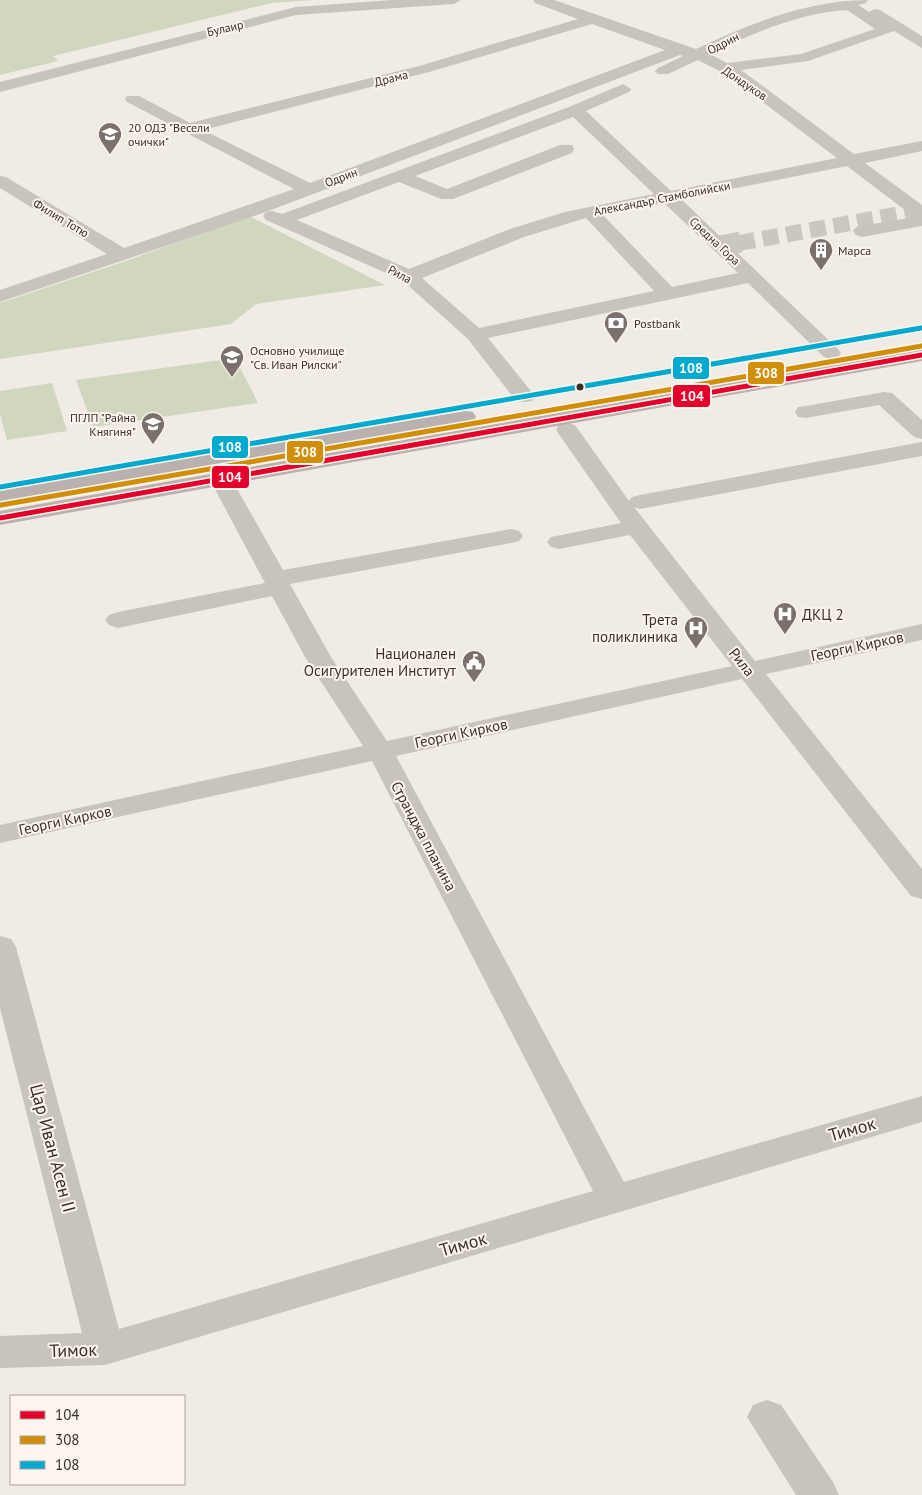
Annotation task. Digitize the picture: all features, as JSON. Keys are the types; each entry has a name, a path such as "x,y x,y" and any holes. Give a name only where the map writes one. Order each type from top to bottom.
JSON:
{"main road":[{"path":"0,496 922,338"},
{"path":"0,518 922,355"}],"street":[{"name":"Булаир","path":"0,87 296,11 454,0"},
{"name":"Дондуков","path":"540,0 679,50 700,55 724,68 922,214"},
{"name":"Одрин","path":"282,220 575,110 700,55 738,35 800,13 857,0"},
{"path":"857,0 922,43"},
{"path":"724,68 802,58 887,30 850,6 800,13"},
{"name":"Драма","path":"188,129 424,70 592,19"},
{"name":"Одрин","path":"0,296 257,209 679,50"},
{"path":"133,99 188,129 308,189"},
{"name":"Средна Гора","path":"575,110 831,353"},
{"name":"Александър Стамболийски","path":"409,276 517,232 571,216 922,146"},
{"path":"400,176 447,195 566,149"},
{"name":"Филип Тотю","path":"0,181 122,255"},
{"name":"Рила","path":"257,209 409,276 475,335 518,388"},
{"path":"590,212 667,293"},
{"path":"862,231 922,221"},
{"path":"475,335 752,276"},
{"path":"806,412 884,398 922,432"},
{"name":"Рила","path":"567,430 598,474 638,514 748,670 922,889"},
{"path":"560,542 638,514 922,449"},
{"name":"Странджа планина","path":"221,480 318,657 380,751 616,1199"},
{"path":"118,620 278,583 511,536"},
{"name":"Георги Кирков","path":"0,834 922,632"},
{"name":"Цар Иван Асен II","path":"0,949 105,1349"},
{"name":"Тимок","path":"0,1352 105,1349 922,1109"},
{"path":"767,1416 819,1495"}],"green space":[{"path":"0,0 314,0 272,3 53,56 58,61 0,75"},
{"path":"249,216 385,285 256,304 231,324 0,359 0,303 123,262"},
{"path":"235,358 258,403 93,427 76,380"},
{"path":"52,383 67,431 7,440 0,414 0,391"}],"tunnel":[{"path":"739,243 917,211"},
{"path":"720,246 746,241"}],"transit line":[{"name":"108","path":"0,487 921,328"},
{"name":"308","path":"1,505 922,346"},
{"name":"104","path":"0,518 922,355"}],"place":[{"name":"20 ОДЗ \"Весели очички\"","path":"110,155"},
{"name":"Марса","path":"821,271"},
{"name":"Postbank","path":"616,344"},
{"name":"Основно училище \"Св. Иван Рилски\"","path":"232,378"},
{"name":"ПГЛП \"Райна Княгиня\"","path":"153,445"},
{"name":"ДКЦ 2","path":"785,635"},
{"name":"Трета поликлиника","path":"696,649"},
{"name":"Национален Осигурителен Институт","path":"474,683"}]}
